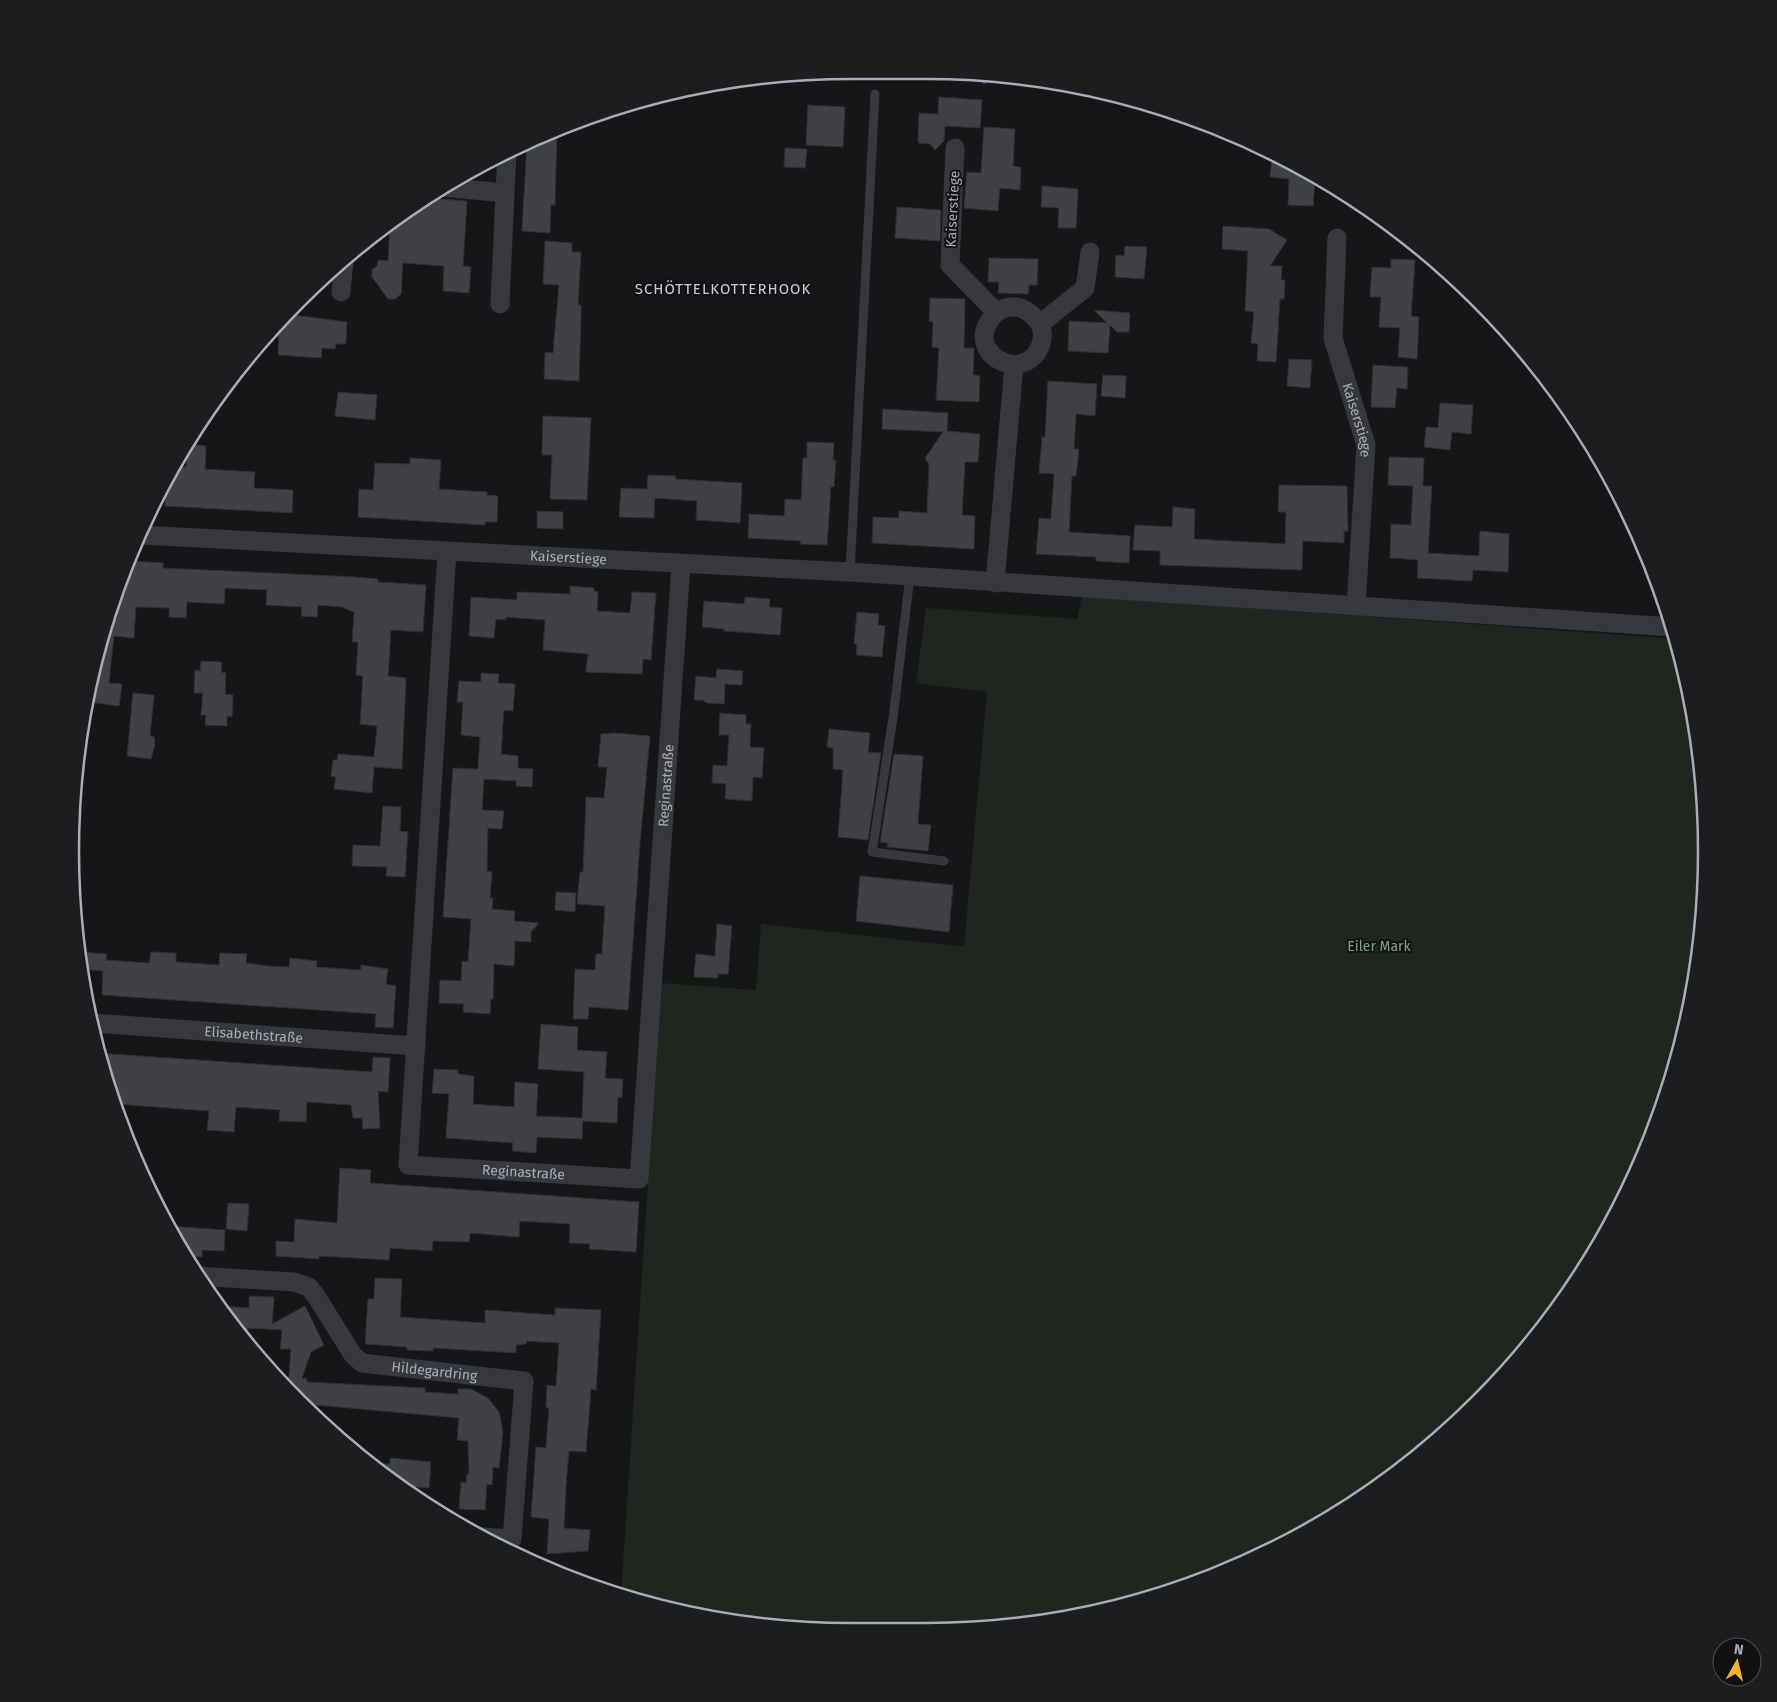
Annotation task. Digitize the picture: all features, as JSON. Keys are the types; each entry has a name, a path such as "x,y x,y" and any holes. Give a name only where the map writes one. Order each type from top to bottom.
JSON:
{"street":[{"name":"Kaiserstiege","path":"955,148 950,265 996,312"},
{"path":"500,304 507,159"},
{"path":"455,188 505,192"},
{"name":"Kaiserstiege","path":"1337,238 1333,338 1366,445 1356,606"},
{"path":"1040,324 1085,288 1090,252"},
{"path":"342,292 343,269"},
{"path":"1017,307 1030,312 1040,324 1043,336 1040,349 1029,360 1014,365 1002,363 991,355 985,343 984,331 988,320 996,312 1005,308 1017,307"},
{"path":"994,583 1014,365"},
{"name":"Kaiserstiege","path":"147,535 850,572 1664,626"},
{"name":"Reginastraße","path":"447,551 408,1165 639,1179 681,564"},
{"name":"Elisabethstraße","path":"99,1023 416,1046"},
{"name":"Hildegardring","path":"207,1277 294,1282 309,1287 354,1355 362,1363 524,1381 512,1539 498,1538"}],"lane":[{"path":"850,572 875,94"},
{"path":"910,576 893,718 872,852 944,861"}],"green space":[{"name":"Eiler Mark","path":"1082,596 1668,638 1683,700 1692,750 1697,800 1697,902 1692,952 1672,1051 1657,1099 1619,1193 1595,1237 1539,1321 1507,1360 1435,1432 1396,1464 1312,1520 1268,1544 1222,1564 1126,1597 1027,1617 977,1622 800,1622 750,1617 700,1608 651,1597 621,1588 661,983 756,990 761,924 964,947 987,692 916,683 926,608 1077,619"}],"building":[{"path":"939,97 982,100 980,128 945,126 944,141 935,150 930,144 918,143 919,113 938,114"},
{"path":"808,105 845,107 843,147 806,145"},
{"path":"984,127 1015,129 1013,166 1021,167 1020,190 1000,188 998,211 964,208 967,172 981,173"},
{"path":"557,137 555,205 551,205 550,233 522,231 527,150"},
{"path":"785,148 807,149 805,168 784,167"},
{"path":"1272,160 1315,184 1313,206 1288,205 1289,179 1270,177"},
{"path":"1042,186 1078,189 1076,228 1058,228 1059,208 1041,207"},
{"path":"438,199 467,201 463,266 471,267 469,293 443,291 444,266 403,263 401,294 395,299 388,299 372,277 372,270 377,266 378,260 388,261 389,232"},
{"path":"897,207 941,210 940,241 895,238"},
{"path":"1223,226 1269,229 1287,240 1270,266 1282,266 1281,280 1285,280 1284,299 1280,299 1276,362 1257,361 1258,344 1251,343 1254,312 1245,311 1248,251 1222,249"},
{"path":"545,241 572,243 572,252 581,252 578,305 581,305 579,381 544,379 545,352 553,353 559,285 543,284"},
{"path":"1125,246 1147,247 1144,279 1115,277 1116,255 1124,256"},
{"path":"989,258 1038,259 1037,285 1029,285 1028,294 998,293 999,282 988,282"},
{"path":"1391,259 1415,260 1411,316 1419,317 1417,359 1398,357 1400,328 1379,327 1381,297 1370,297 1372,267 1391,268"},
{"path":"930,298 965,299 964,348 974,348 973,375 980,376 979,402 936,400 939,348 932,347 933,322 929,321"},
{"path":"1094,310 1130,313 1129,332 1117,332 1110,325 1108,353 1068,351 1069,321 1107,323"},
{"path":"295,315 347,322 346,344 336,344 335,349 322,348 321,358 278,355 279,337 275,337"},
{"path":"1289,359 1312,360 1310,388 1287,386"},
{"path":"1373,365 1408,367 1407,389 1397,388 1395,408 1371,407"},
{"path":"1103,375 1126,376 1125,398 1101,396"},
{"path":"1048,381 1097,384 1095,416 1076,414 1074,449 1079,449 1076,476 1072,476 1069,532 1130,536 1129,563 1096,561 1096,557 1036,554 1039,518 1051,519 1054,474 1039,473 1042,437 1045,437"},
{"path":"338,392 377,395 375,420 335,416"},
{"path":"1440,403 1473,405 1471,434 1452,432 1450,450 1424,447 1426,427 1438,428"},
{"path":"883,409 948,413 947,431 980,434 978,462 965,462 962,515 975,516 974,549 872,543 873,517 899,518 899,511 927,513 929,464 925,458 943,432 882,429"},
{"path":"543,416 591,418 587,500 550,499 552,455 542,455"},
{"path":"807,442 834,443 833,460 836,460 834,487 831,487 827,545 800,544 801,541 748,538 749,514 784,516 785,499 801,500 803,458 807,458"},
{"path":"195,445 206,446 205,469 255,472 254,488 293,490 292,513 165,506 165,495 181,467 186,467 187,457"},
{"path":"1389,457 1424,458 1423,486 1432,486 1428,553 1479,556 1480,531 1509,534 1508,572 1473,570 1472,581 1417,578 1418,560 1390,558 1391,524 1411,525 1413,486 1388,485"},
{"path":"410,458 441,460 439,489 487,492 487,495 498,496 497,522 485,522 485,525 358,517 359,489 373,490 375,463 410,464"},
{"path":"648,475 676,476 675,479 742,483 740,523 696,520 697,501 655,498 654,518 619,517 621,488 647,489"},
{"path":"1279,485 1347,486 1348,531 1344,531 1344,543 1303,541 1302,570 1160,565 1160,551 1133,550 1135,525 1172,527 1173,507 1195,509 1194,539 1285,544 1286,512 1278,512"},
{"path":"537,511 563,512 563,529 537,528"},
{"path":"136,561 163,563 163,568 356,577 378,579 378,582 426,585 423,632 391,630 388,676 406,678 402,769 374,767 372,793 334,789 336,777 331,776 333,760 337,760 338,754 374,757 377,726 360,724 363,676 356,675 358,642 352,642 354,612 341,607 318,605 317,617 301,616 302,607 266,605 267,590 225,588 224,604 187,602 186,618 169,617 169,608 136,607 134,638 114,636 109,683 122,684 119,706 94,703 105,651"},
{"path":"570,586 594,588 594,591 598,592 597,611 630,613 632,592 656,593 651,660 643,659 642,674 586,672 588,654 543,650 545,620 506,617 506,620 496,619 494,638 469,636 471,597 517,600 517,592 570,594"},
{"path":"745,597 770,599 769,607 782,608 780,635 724,631 725,629 702,627 704,601 744,604"},
{"path":"857,612 879,614 878,625 885,626 882,657 856,655 857,644 854,644"},
{"path":"201,661 222,662 221,672 226,673 225,694 233,695 232,717 227,716 227,726 205,725 206,715 201,715 203,693 194,693 195,670 200,671"},
{"path":"717,669 743,671 742,685 725,684 724,704 694,700 696,676 716,678"},
{"path":"481,673 499,674 498,683 515,684 513,711 504,710 501,754 518,756 518,768 533,769 532,787 516,786 516,781 484,779 482,810 504,811 502,829 488,828 487,871 492,872 490,898 493,898 492,909 515,911 514,921 539,923 531,932 531,942 515,941 514,966 494,964 493,999 491,999 490,1014 463,1012 464,1004 439,1003 440,980 461,981 462,961 468,962 471,919 443,917 453,768 478,769 480,737 461,735 463,702 457,702 459,681 481,682"},
{"path":"133,693 154,695 150,736 154,737 155,745 151,759 127,756"},
{"path":"720,713 746,715 746,724 751,724 750,747 764,748 762,778 753,777 752,801 725,799 726,784 712,783 713,765 727,766 729,735 719,735"},
{"path":"829,729 870,733 868,752 881,753 868,840 838,837 843,770 833,769 833,748 827,747"},
{"path":"615,733 650,736 628,1010 589,1007 588,1019 573,1019 575,969 595,970 596,954 602,954 605,906 577,904 580,872 583,872 586,797 604,798 607,767 598,767 601,734"},
{"path":"894,754 923,756 918,824 931,825 928,851 887,847 888,843 880,842"},
{"path":"383,806 401,807 400,831 408,832 405,877 386,876 387,867 352,866 353,845 380,846"},
{"path":"860,876 953,885 949,932 856,921"},
{"path":"556,892 576,893 575,912 555,910"},
{"path":"717,924 732,926 728,974 718,974 718,978 694,977 696,954 715,956"},
{"path":"85,952 107,954 106,960 149,963 151,952 176,953 176,962 219,965 220,953 247,954 246,963 268,966 289,967 290,958 317,961 316,967 361,970 361,965 388,969 386,984 396,986 393,1028 375,1027 376,1014 102,995 103,971 88,970"},
{"path":"541,1024 578,1027 577,1050 607,1052 605,1078 623,1079 622,1098 618,1097 617,1123 583,1121 582,1139 537,1137 536,1153 512,1151 513,1143 446,1138 449,1094 432,1093 434,1069 458,1070 458,1074 474,1076 473,1104 514,1107 515,1082 538,1084 536,1116 582,1118 584,1072 538,1069"},
{"path":"106,1054 372,1072 373,1057 390,1058 388,1092 378,1091 380,1128 363,1129 362,1118 353,1118 351,1105 307,1102 306,1122 279,1121 280,1110 236,1107 234,1132 207,1130 209,1111 122,1104"},
{"path":"340,1168 371,1170 370,1183 639,1202 636,1252 589,1249 590,1244 569,1243 570,1224 520,1221 519,1237 470,1233 469,1242 433,1241 432,1251 390,1248 389,1260 319,1256 319,1259 276,1256 276,1241 294,1242 295,1219 337,1223"},
{"path":"228,1203 249,1204 247,1231 226,1229"},
{"path":"176,1227 225,1230 224,1251 202,1250 202,1257 194,1257"},
{"path":"375,1278 402,1279 400,1317 485,1323 485,1310 555,1315 555,1308 601,1310 596,1390 591,1389 586,1452 569,1451 566,1485 564,1528 590,1530 588,1551 547,1554 549,1519 531,1517 536,1447 546,1448 549,1408 546,1407 547,1385 556,1386 559,1343 527,1341 526,1344 516,1345 516,1353 433,1348 433,1351 407,1350 407,1347 365,1344 368,1299 374,1299"},
{"path":"249,1296 274,1297 272,1324 305,1306 324,1345 311,1352 302,1378 307,1379 307,1382 425,1388 425,1392 458,1394 458,1389 471,1389 488,1398 499,1412 503,1432 499,1468 493,1467 492,1485 487,1484 485,1510 459,1509 461,1482 466,1483 467,1474 469,1474 468,1441 457,1440 459,1418 313,1405 289,1380 291,1349 280,1349 282,1330 248,1328 248,1333 228,1307 249,1308"},
{"path":"390,1458 431,1462 429,1488 416,1487 416,1489 380,1464 390,1464"}],"district":[{"name":"SCHÖTTELKOTTERHOOK","path":"723,289"}]}
